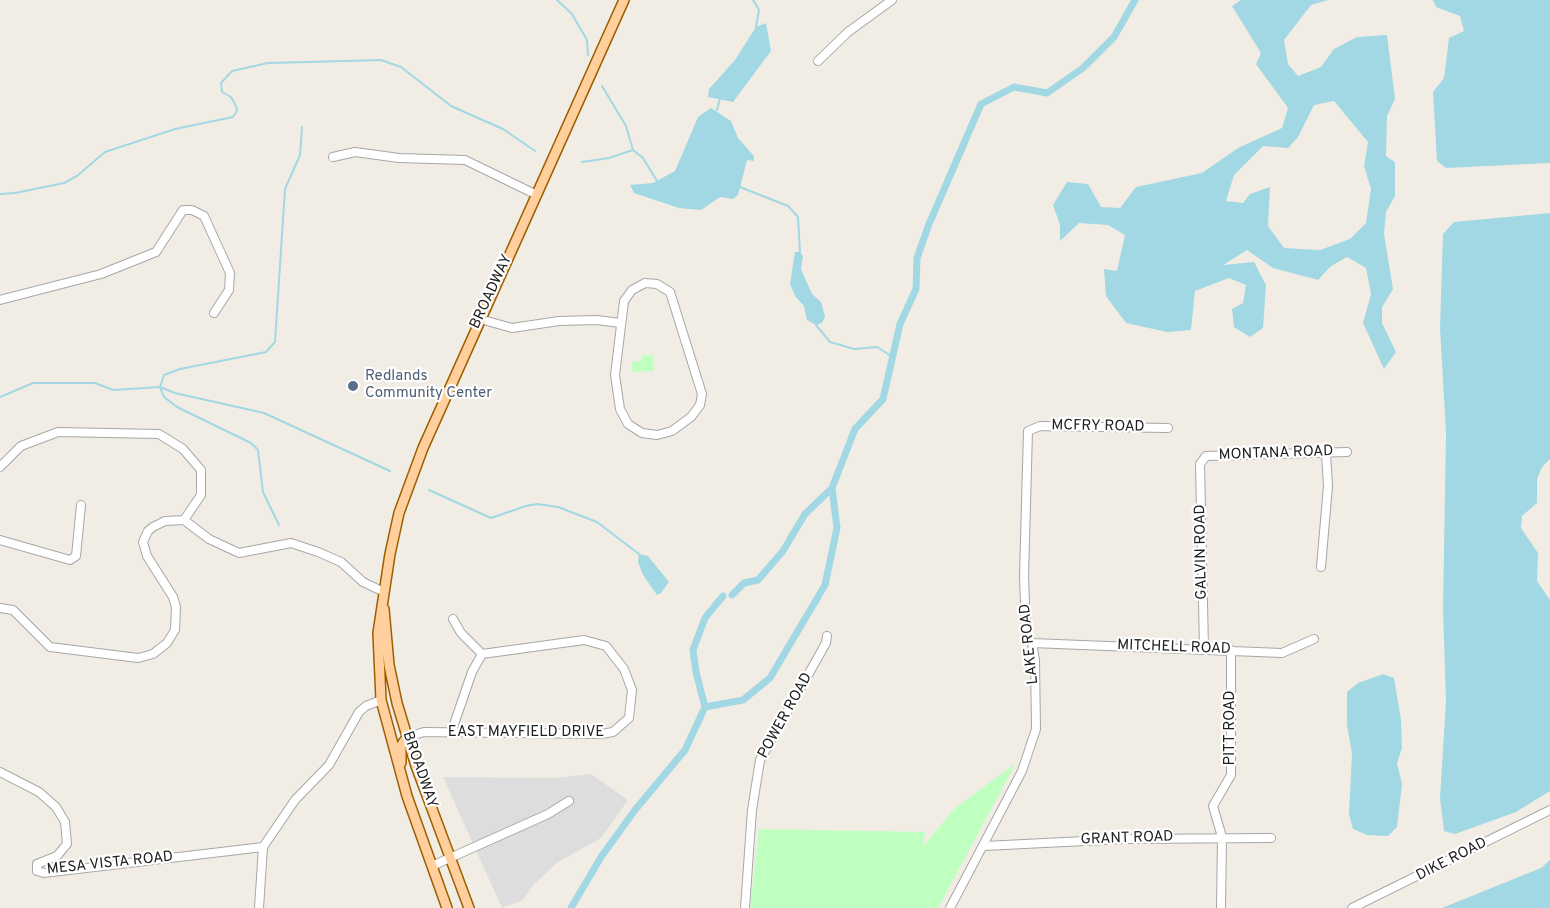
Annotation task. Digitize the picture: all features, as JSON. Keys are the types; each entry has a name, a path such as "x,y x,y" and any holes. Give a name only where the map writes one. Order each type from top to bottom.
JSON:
{"main road":[{"name":"BROADWAY","path":"447,908 410,806 381,700 378,633 393,537 408,487 621,1"},
{"name":"BROADWAY","path":"384,592 389,665 407,737 469,908"},
{"path":"407,737 401,746 400,759 410,806"}],"street":[{"path":"818,62 848,32 892,0"},
{"path":"333,157 355,152 399,158 465,160 537,195"},
{"path":"0,300 101,274 156,252 183,210 192,210 204,216 230,273 230,290 214,313"},
{"path":"645,283 657,284 670,292 702,394 700,405 691,417 672,431 657,435 642,433 628,424 620,410 615,375 620,323 624,301 632,290 645,283"},
{"path":"480,319 512,328 559,321 597,320 620,323"},
{"name":"MCFRY ROAD","path":"1028,431 1040,426 1168,428"},
{"name":"LAKE ROAD","path":"950,908 1022,771 1033,740 1035,660 1032,643 1026,633 1024,576 1028,431"},
{"path":"0,467 21,446 58,432 159,434 183,449 201,470 201,495 184,520"},
{"name":"MONTANA ROAD","path":"1206,456 1347,452"},
{"path":"1321,567 1328,486 1326,453"},
{"name":"GALVIN ROAD","path":"1204,649 1200,464 1206,456"},
{"path":"0,540 70,560 76,556 81,505"},
{"path":"0,608 13,610 50,647 138,658 153,654 167,643 174,630 176,607 173,597 147,556 143,543 148,531 153,527 165,521 184,520 208,539 239,553 291,543 318,552 341,562 363,582 384,592"},
{"path":"451,733 469,681 482,654 461,633 453,619"},
{"name":"POWER ROAD","path":"745,908 752,810 760,760 826,643 827,636"},
{"name":"MITCHELL ROAD","path":"1032,643 1282,653 1314,639"},
{"name":"EAST MAYFIELD DRIVE","path":"407,737 424,732 601,734 613,732 623,726 629,718 632,690 624,669 614,653 596,642 584,640 482,654"},
{"name":"PITT ROAD","path":"1221,908 1222,837 1213,806 1231,775 1231,650"},
{"path":"259,908 263,848 296,800 329,765 359,712 366,706 381,700"},
{"name":"MESA VISTA ROAD","path":"0,772 39,792 57,807 65,822 67,844 57,856 37,864 37,871 44,873 263,848"},
{"path":"432,866 548,814 569,801"},
{"name":"DIKE ROAD","path":"1352,908 1550,810"},
{"name":"GRANT ROAD","path":"984,846 1222,837 1271,838"}],"shaded area":[{"path":"591,774 628,800 601,838 558,862 533,885 523,900 502,908 443,777 556,778"}],"green space":[{"path":"653,355 654,371 632,372 632,362 642,361 642,356"},
{"path":"1016,763 938,908 750,908 759,829 925,832 923,846 955,808"}],"water":[{"path":"1241,0 1328,0 1311,5 1284,40 1288,64 1298,76 1321,67 1334,49 1357,37 1387,35 1395,99 1387,116 1386,156 1395,162 1395,196 1386,212 1384,234 1393,289 1382,307 1382,323 1396,352 1384,369 1363,323 1371,294 1366,268 1347,257 1331,266 1318,280 1273,268 1247,250 1223,265 1254,262 1266,285 1263,328 1250,337 1234,327 1232,309 1243,303 1246,285 1229,278 1195,291 1191,330 1167,332 1126,323 1106,296 1104,269 1117,271 1125,235 1108,225 1079,223 1060,241 1060,225 1053,205 1067,182 1088,184 1101,207 1120,208 1136,187 1202,173 1238,148 1282,128 1288,108 1256,64 1261,53 1232,6","holes":["1334,101 1368,142 1364,166 1371,189 1366,223 1350,239 1320,250 1284,248 1268,226 1270,187 1250,194 1243,203 1226,201 1234,175 1263,146 1288,148 1298,137 1314,105"]},
{"path":"1433,0 1550,0 1550,163 1446,168 1437,161 1433,92 1444,78 1449,38 1464,31 1460,16 1436,7"},
{"path":"766,23 771,51 733,102 708,97 709,89 735,60 756,27"},
{"path":"711,108 731,121 738,138 754,156 754,161 747,160 738,195 733,199 720,197 701,210 679,208 634,193 630,185 653,183 675,171 698,117"},
{"path":"1550,213 1550,459 1542,467 1537,479 1537,503 1522,516 1521,528 1538,553 1537,581 1550,600 1550,791 1516,812 1455,834 1444,831 1440,798 1446,701 1443,609 1446,433 1440,328 1443,234 1454,222"},
{"path":"795,252 800,252 803,256 801,269 812,294 821,302 825,316 822,323 816,325 807,320 804,306 795,296 790,284"},
{"path":"639,554 648,556 669,582 657,595 643,575 638,562"},
{"path":"1383,674 1394,678 1401,720 1402,748 1397,763 1402,784 1397,827 1388,836 1367,835 1353,829 1349,814 1352,753 1347,726 1347,692 1358,683"},
{"path":"1550,860 1550,908 1442,908 1541,868"}],"waterway":[{"path":"557,0 572,14 587,40 588,55"},
{"path":"753,0 759,10 756,27"},
{"path":"705,707 743,700 770,678 825,585 837,528 832,488 855,429 883,399 900,324 916,289 917,258 929,224 981,104 1014,87 1047,93 1083,68 1114,37 1135,0"},
{"path":"0,194 64,183 77,176 105,152 175,129 233,117 237,111 236,106 231,97 222,92 221,83 232,71 268,63 381,60 401,67 451,106 503,129 535,151"},
{"path":"602,86 626,126 633,150"},
{"path":"717,110 720,98"},
{"path":"279,525 263,492 258,450 251,443 177,407 164,397 160,387 164,375 180,369 266,352 275,342 285,189 300,155 302,127"},
{"path":"582,162 609,158 633,150 643,158 657,181"},
{"path":"740,187 788,206 798,217 800,252"},
{"path":"816,325 830,342 854,349 877,347 891,356"},
{"path":"0,397 33,383 95,383 113,390 160,387 175,393 264,413 390,471"},
{"path":"732,595 744,583 758,580 783,551 805,514 832,488"},
{"path":"429,490 491,518 537,504 558,507 597,522 639,554"},
{"path":"571,908 601,857 635,810 685,750 705,707 693,650 705,618 723,596"}],"place":[{"name":"Redlands Community Center","path":"353,386"}]}
